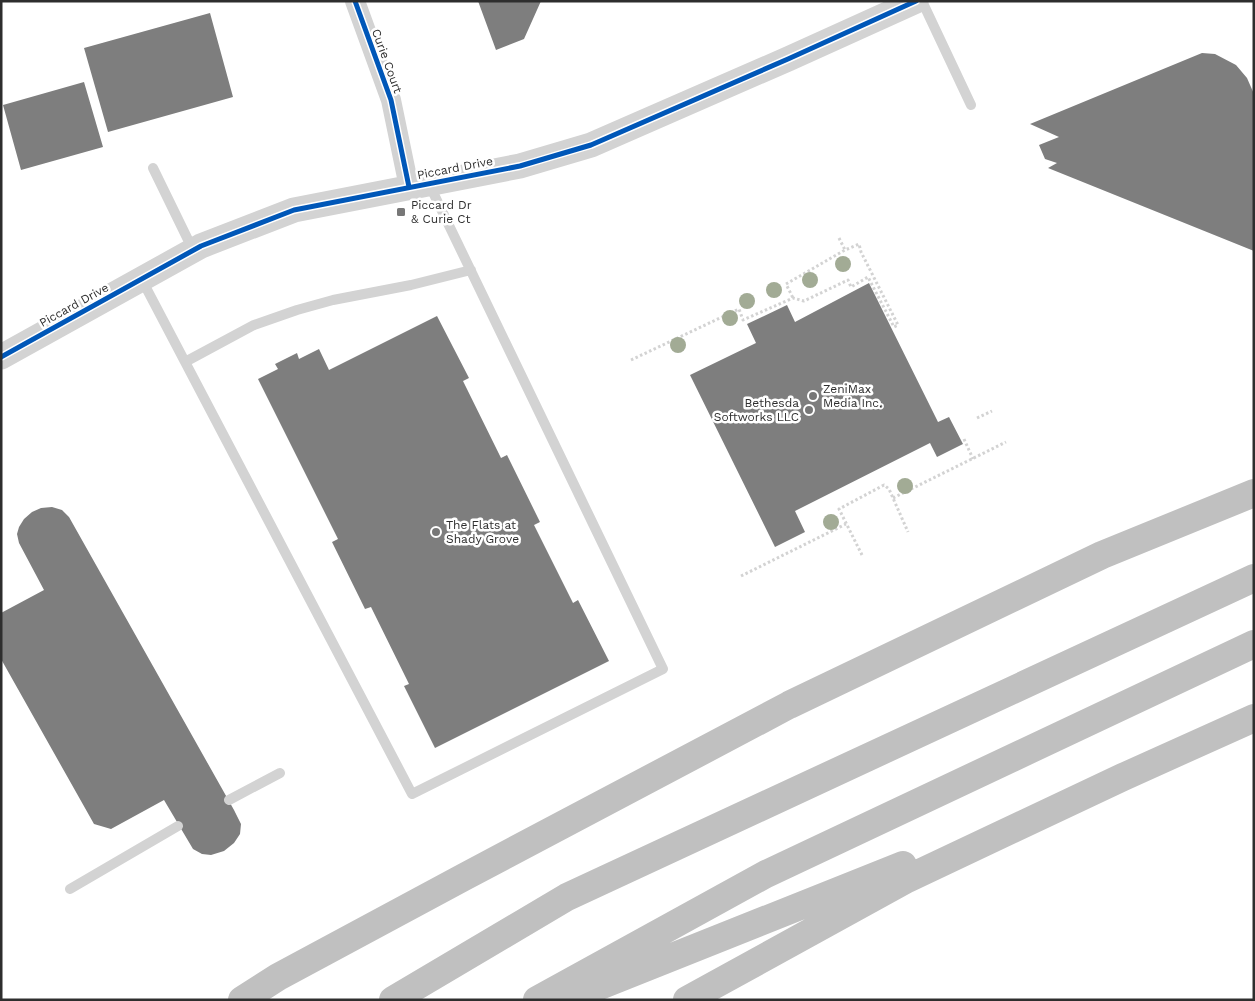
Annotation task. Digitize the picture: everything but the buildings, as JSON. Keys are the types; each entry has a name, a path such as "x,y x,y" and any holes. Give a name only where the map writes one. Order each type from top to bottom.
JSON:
{"highway":[{"path":"242,1000 278,977 430,895 789,705 1102,555 1254,493"},
{"path":"393,1000 567,897 1254,578"},
{"path":"537,1000 766,874 1254,644"},
{"path":"687,1000 907,879 1123,777 1254,718"},
{"path":"566,1000 1123,777"}],"street":[{"name":"Curie Court","path":"355,1 419,185"},
{"name":"Piccard Drive","path":"1,356 193,250 294,210 520,166 591,145 788,60 916,1"}],"lane":[{"path":"922,1 971,105"},
{"path":"153,168 193,250"},
{"path":"142,279 412,794 663,669 471,270 419,185"},
{"path":"185,362 254,325 297,310 333,300 411,285 471,270"},
{"path":"228,800 280,773"},
{"path":"70,889 178,826"}],"path":[{"path":"840,238 845,250"},
{"path":"631,360 739,308 743,320 792,298 804,301 848,280 851,287 868,277 894,327 898,325 861,252 859,244 786,284 792,298"},
{"path":"977,418 992,411"},
{"path":"964,439 973,459"},
{"path":"893,498 1006,442"},
{"path":"862,555 840,509 884,485 893,498 908,532"},
{"path":"741,576 846,524"}],"cycle path":[{"path":"355,1 391,100 409,187"},
{"path":"1,357 201,246 294,210 520,166 591,145 916,1"}],"place":[{"name":"Piccard Dr & Curie Ct","path":"401,212"},
{"name":"ZeniMax Media Inc.","path":"813,396"},
{"name":"Bethesda Softworks LLC","path":"809,410"},
{"name":"The Flats at Shady Grove","path":"436,532"}]}
